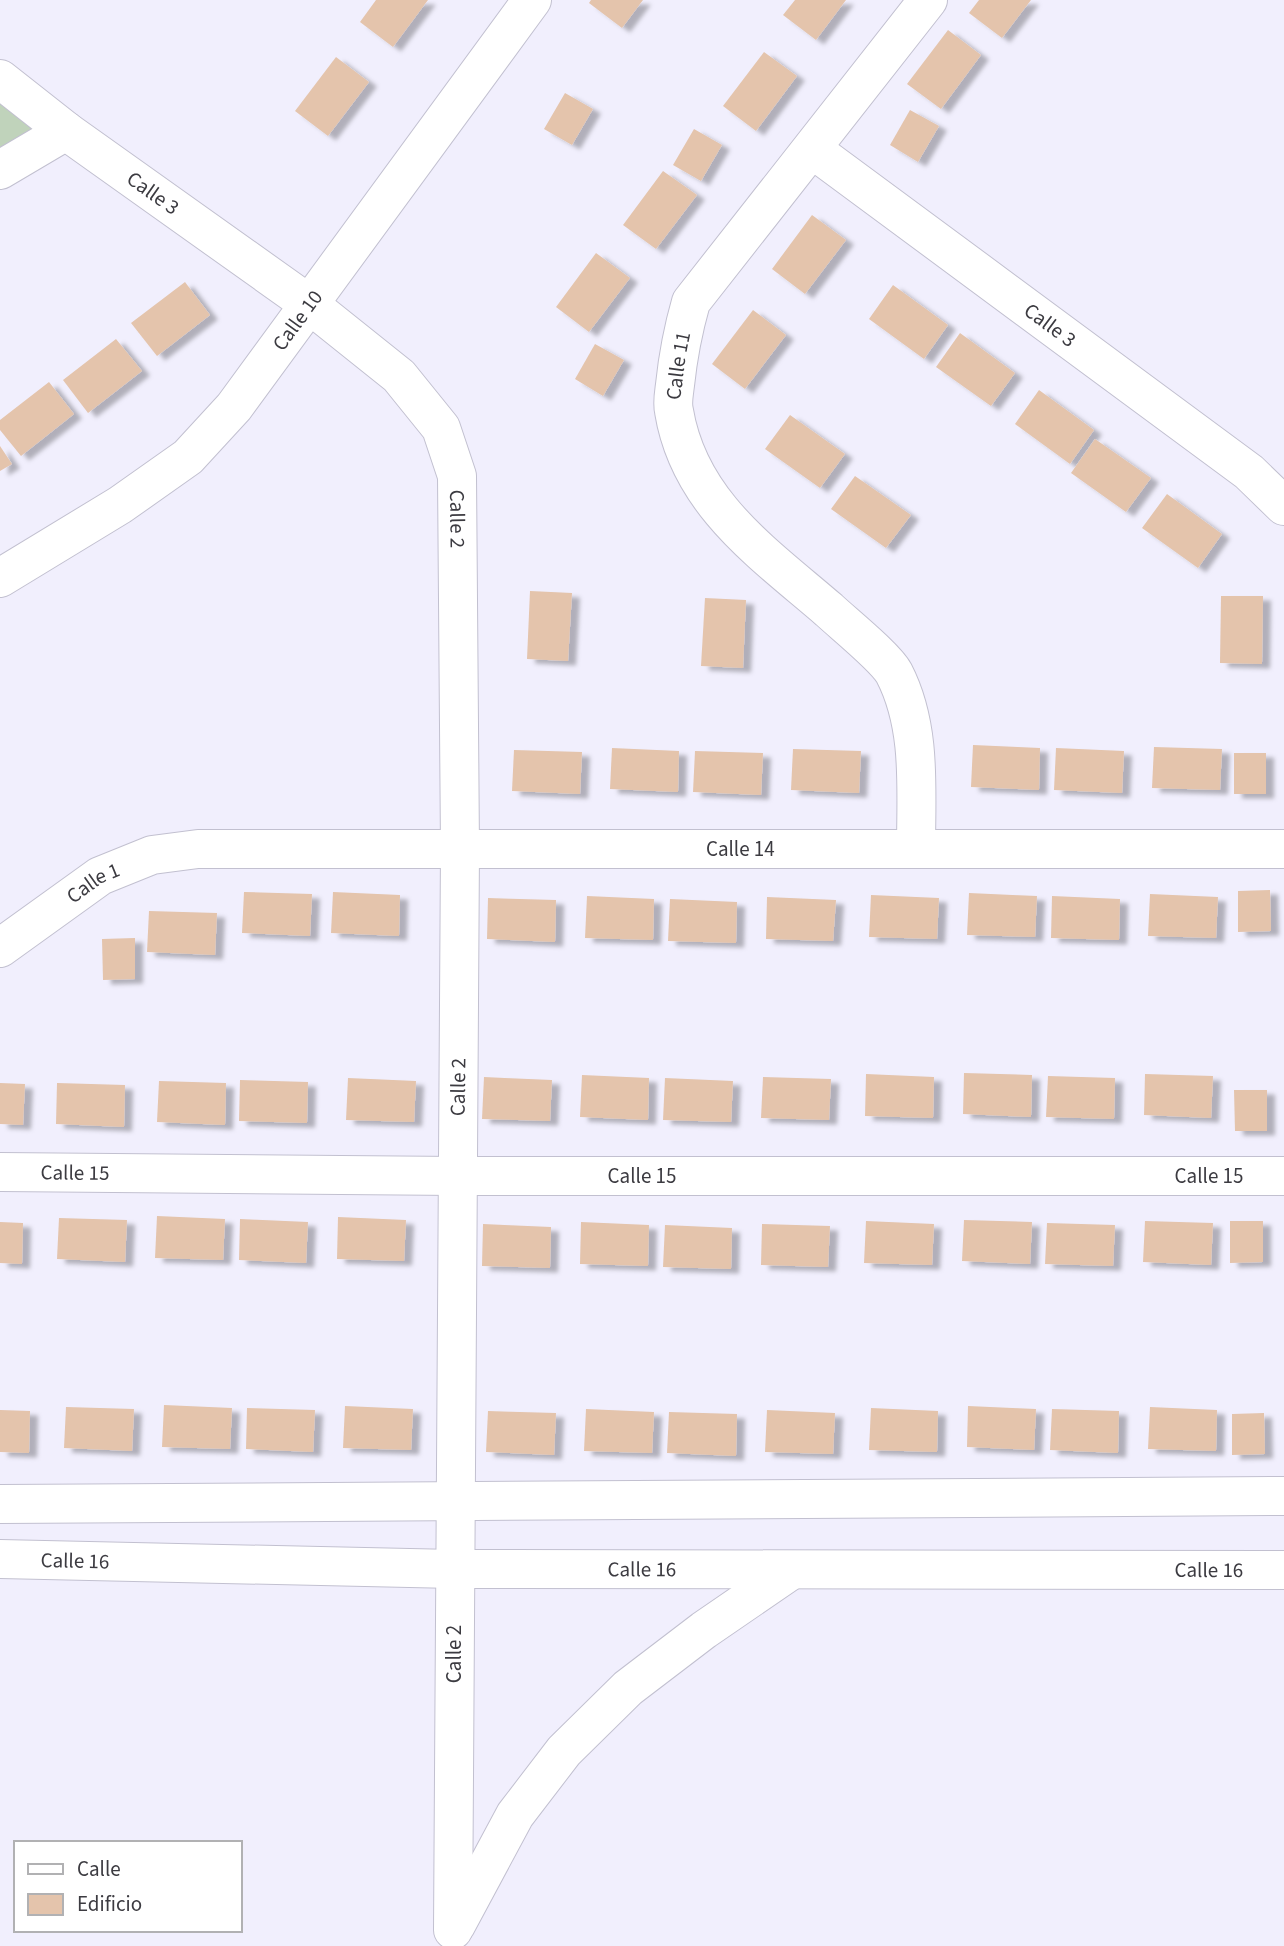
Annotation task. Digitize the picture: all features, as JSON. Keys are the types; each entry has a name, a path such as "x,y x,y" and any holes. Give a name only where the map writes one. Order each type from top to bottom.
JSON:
{"street":[{"name":"Calle 10","path":"0,578 120,505 188,457 234,407 532,0"},
{"name":"Calle 11","path":"916,849 916,760 908,711 893,670 738,531 712,502 686,458 673,409 679,346 691,302 928,0"},
{"name":"Calle 3","path":"0,79 66,131 309,304"},
{"path":"0,170 66,131"},
{"name":"Calle 3","path":"812,149 1249,472 1284,506"},
{"name":"Calle 2","path":"309,304 399,376 441,428 457,476 460,849 451,1938"},
{"name":"Calle 14","path":"198,849 1284,849"},
{"name":"Calle 1","path":"0,948 100,876 152,855 198,849"},
{"name":"Calle 15","path":"0,1172 457,1176 1284,1176"},
{"path":"0,1504 1284,1496"},
{"name":"Calle 16","path":"0,1559 454,1569 1284,1570"},
{"name":"Calle 2","path":"451,1938 515,1815 564,1751 628,1688 704,1630 790,1571"}],"green space":[{"path":"0,94 45,130 0,152"}],"building":[{"path":"376,0 428,0 393,47 360,22"},
{"path":"591,0 643,0 622,28 589,3"},
{"path":"795,0 846,0 816,40 783,15"},
{"path":"979,0 1031,0 1002,38 969,13"},
{"path":"948,30 981,55 941,109 907,84"},
{"path":"764,52 797,76 756,131 723,106"},
{"path":"336,57 369,82 328,136 295,111"},
{"path":"565,93 593,109 572,145 544,129"},
{"path":"910,110 939,126 918,162 890,145"},
{"path":"694,129 722,145 701,181 673,165"},
{"path":"663,171 697,195 656,249 623,225"},
{"path":"812,215 846,240 805,294 772,269"},
{"path":"596,253 630,278 589,332 556,307"},
{"path":"185,282 210,315 157,356 131,323"},
{"path":"893,285 948,325 924,359 869,319"},
{"path":"753,310 786,335 745,389 712,364"},
{"path":"960,333 1015,373 991,406 936,367"},
{"path":"116,339 142,371 88,413 63,380"},
{"path":"595,344 624,360 603,396 575,379"},
{"path":"49,382 74,414 21,456 0,430 0,420"},
{"path":"1039,390 1094,430 1070,464 1015,424"},
{"path":"790,415 845,454 820,488 765,449"},
{"path":"1095,439 1151,478 1126,512 1071,473"},
{"path":"0,446 12,464 0,471"},
{"path":"855,476 911,515 886,548 831,509"},
{"path":"1167,494 1222,534 1198,568 1142,528"},
{"path":"530,591 572,593 568,661 527,659"},
{"path":"1221,596 1263,596 1262,664 1220,663"},
{"path":"705,598 746,600 743,668 701,666"},
{"path":"973,745 1040,748 1039,790 971,787"},
{"path":"1154,747 1222,749 1220,790 1152,788"},
{"path":"612,748 679,751 678,792 610,789"},
{"path":"1056,748 1124,751 1122,793 1054,790"},
{"path":"793,749 861,751 859,793 791,790"},
{"path":"514,750 582,752 580,794 512,791"},
{"path":"695,751 763,753 761,795 693,792"},
{"path":"1234,753 1266,753 1266,794 1234,794"},
{"path":"1270,890 1271,931 1238,932 1238,891"},
{"path":"244,892 312,894 310,936 242,933"},
{"path":"333,892 400,895 399,936 331,933"},
{"path":"969,893 1037,896 1035,937 967,935"},
{"path":"1150,894 1218,897 1216,938 1148,936"},
{"path":"871,895 939,898 937,939 869,937"},
{"path":"587,896 654,899 653,940 585,938"},
{"path":"1052,896 1120,899 1119,940 1051,938"},
{"path":"767,897 836,900 833,941 766,939"},
{"path":"488,898 556,900 555,942 487,939"},
{"path":"670,899 737,902 736,943 668,941"},
{"path":"149,911 217,913 215,955 147,952"},
{"path":"135,938 135,979 103,980 102,939"},
{"path":"964,1073 1032,1075 1031,1117 963,1114"},
{"path":"866,1074 934,1077 933,1118 865,1116"},
{"path":"1145,1074 1213,1076 1211,1118 1144,1115"},
{"path":"582,1075 649,1078 648,1120 580,1117"},
{"path":"1048,1076 1115,1078 1114,1119 1046,1117"},
{"path":"484,1077 552,1080 550,1121 482,1119"},
{"path":"763,1077 831,1079 829,1120 761,1118"},
{"path":"348,1078 416,1081 414,1122 346,1120"},
{"path":"665,1078 733,1081 731,1122 663,1120"},
{"path":"240,1080 308,1082 307,1123 239,1121"},
{"path":"159,1081 226,1083 225,1125 157,1122"},
{"path":"0,1083 25,1084 23,1125 0,1124"},
{"path":"57,1083 125,1085 124,1127 56,1124"},
{"path":"1234,1090 1267,1090 1267,1131 1235,1131"},
{"path":"157,1216 225,1219 223,1260 155,1258"},
{"path":"338,1217 406,1220 404,1261 337,1259"},
{"path":"59,1218 127,1220 125,1262 57,1259"},
{"path":"240,1219 308,1222 306,1263 239,1260"},
{"path":"964,1220 1032,1222 1030,1264 962,1261"},
{"path":"866,1221 934,1224 932,1265 864,1263"},
{"path":"1145,1221 1213,1223 1211,1265 1143,1262"},
{"path":"1230,1221 1263,1221 1263,1262 1230,1263"},
{"path":"0,1222 23,1223 22,1264 0,1263"},
{"path":"581,1222 649,1225 648,1266 580,1264"},
{"path":"1047,1223 1115,1225 1113,1266 1045,1264"},
{"path":"483,1224 551,1227 550,1268 482,1266"},
{"path":"762,1224 830,1226 828,1267 761,1265"},
{"path":"665,1225 732,1228 731,1269 663,1267"},
{"path":"164,1405 232,1408 230,1449 162,1447"},
{"path":"345,1406 413,1409 411,1450 343,1448"},
{"path":"968,1406 1036,1409 1034,1450 967,1447"},
{"path":"66,1407 134,1409 132,1451 64,1448"},
{"path":"1150,1407 1217,1410 1216,1451 1148,1449"},
{"path":"247,1408 315,1410 313,1452 246,1449"},
{"path":"871,1408 938,1411 937,1452 869,1450"},
{"path":"586,1409 654,1412 652,1453 584,1451"},
{"path":"1052,1409 1119,1411 1118,1453 1050,1450"},
{"path":"0,1410 30,1411 29,1453 0,1452"},
{"path":"767,1410 835,1413 833,1454 765,1452"},
{"path":"488,1411 556,1413 554,1455 486,1452"},
{"path":"669,1412 737,1414 736,1456 667,1453"},
{"path":"1264,1413 1265,1454 1232,1455 1232,1414"}]}
